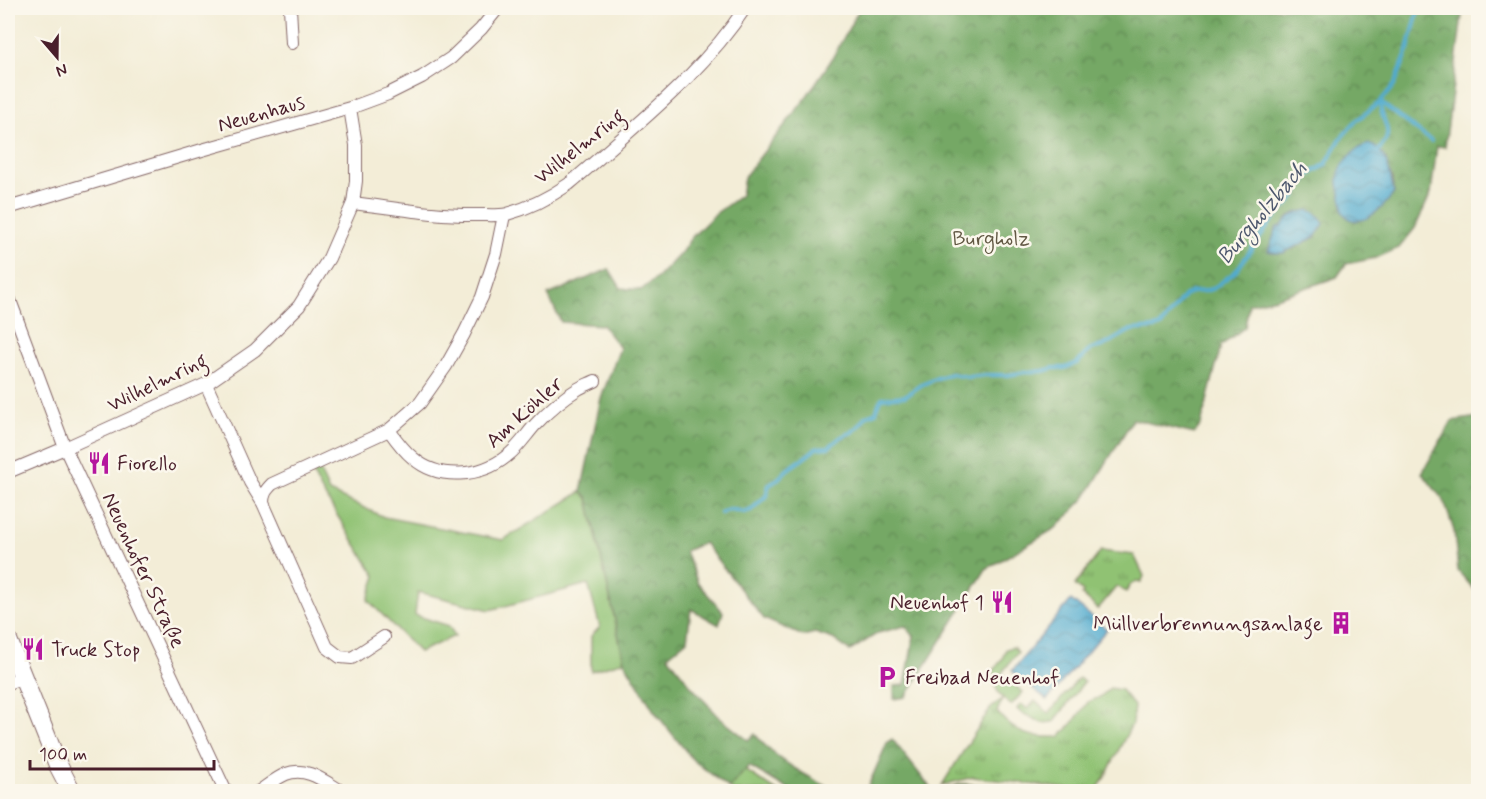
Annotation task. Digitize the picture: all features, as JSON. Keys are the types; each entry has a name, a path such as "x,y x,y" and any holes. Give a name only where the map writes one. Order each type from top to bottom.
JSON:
{"main road":[{"path":"8,640 15,680 72,792"}],"street":[{"path":"290,8 292,43"},
{"name":"Neuenhaus","path":"8,208 350,108 404,87 451,58 481,29 498,8"},
{"name":"Wilhelmring","path":"353,203 463,216 504,214 532,206 557,192 584,172 653,112 690,77 746,8"},
{"name":"Wilhelmring","path":"8,472 206,384 255,350 299,306 329,258 353,203 356,181 356,145 350,108"},
{"path":"264,503 263,496 272,484 389,430 420,403 446,366 482,297 496,254 504,214"},
{"name":"Neuenhofer Straße","path":"8,295 65,448 226,792"},
{"name":"Am Köhler","path":"389,430 400,446 415,460 431,469 451,474 470,473 490,467 508,456 536,424 556,406 578,389 595,381"},
{"path":"206,384 250,482 264,503 327,647 340,657 352,658 384,637"},
{"path":"258,792 284,775 299,771 310,773 343,792"}],"green space":[{"name":"Burgholz","path":"860,8 1463,8 1445,147 1437,146 1431,193 1415,228 1399,248 1376,258 1346,264 1337,277 1276,298 1249,304 1245,327 1221,346 1201,425 1194,434 1133,419 1085,498 1056,528 986,569 906,697 894,699 894,686 905,685 914,636 905,626 878,633 850,651 833,639 815,633 803,636 764,619 704,543 685,551 698,583 723,612 719,625 691,609 687,640 668,656 721,719 748,740 755,734 781,759 835,791 791,791 749,766 729,788 693,760 654,711 624,661 588,498 581,492 601,398 620,348 602,325 561,322 548,295 609,269 621,288 641,290 658,277 715,214 741,195 744,177 802,103 830,62","holes":["1386,159 1394,193 1377,210 1355,221 1342,211 1343,204","1290,215 1315,237 1283,253 1268,251 1277,227 1282,226"]},
{"path":"1478,417 1478,594 1458,571 1454,531 1444,501 1422,473 1452,421"},
{"path":"319,469 329,492 384,517 503,540 581,492 588,498 624,661 591,671 591,636 600,627 588,584 490,610 418,592 415,615 449,626 455,636 419,652 368,600 376,576 321,490 312,472"},
{"path":"1101,551 1134,555 1144,576 1141,583 1131,584 1126,592 1117,586 1098,609 1082,595 1083,592 1075,585"},
{"path":"1013,647 1018,652 1001,674 1023,692 1011,705 998,691 993,672 1006,649"},
{"path":"1079,678 1084,682 1054,722 1042,723 1017,709 1021,704 1028,709 1035,701 1049,713"},
{"path":"1110,688 1121,690 1134,706 1132,724 1096,791 973,777 942,785 990,709 1002,699 997,712 1017,730 1032,736 1059,737 1088,702 1100,697"},
{"path":"892,739 933,791 866,791 887,743"},
{"path":"745,770 777,791 733,791 729,788"},
{"path":"961,784 995,785 1037,791 939,791"}],"water":[{"path":"1369,144 1376,147 1385,158 1394,193 1370,217 1355,220 1348,218 1342,211 1338,177 1343,164 1353,153"},
{"path":"1309,210 1318,215 1324,224 1315,237 1283,253 1268,251 1277,227 1282,226 1293,214"},
{"path":"1071,600 1107,629 1047,700 1012,671"}],"waterway":[{"name":"Burgholzbach","path":"721,513 729,509 744,512 751,510 766,496 769,485 816,448 829,447 841,437 852,432 866,416 876,412 882,398 905,396 921,385 951,374 968,377 1008,375 1065,368 1077,363 1091,349 1103,346 1131,330 1161,326 1185,295 1214,288 1236,271 1273,219 1293,199 1307,176 1326,164 1341,138 1357,120 1380,102 1395,84 1407,53 1419,8"},
{"path":"1380,102 1431,141"},
{"path":"1379,150 1387,137 1387,127 1380,104"}],"place":[{"name":"Fiorello","path":"99,463"},
{"name":"Neuenhof 1","path":"1002,602"},
{"name":"Müllverbrennungsanlage","path":"1341,623"},
{"name":"Truck Stop","path":"33,649"},
{"name":"Freibad Neuenhof","path":"887,677"}]}
